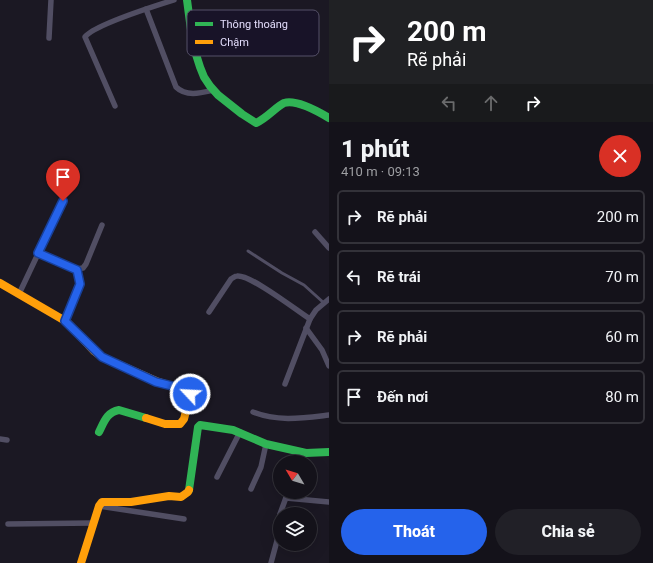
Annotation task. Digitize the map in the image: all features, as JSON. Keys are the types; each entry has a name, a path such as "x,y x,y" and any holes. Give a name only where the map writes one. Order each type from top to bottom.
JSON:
{"street":[{"path":"49,38 51,0"},
{"path":"115,106 85,37 87,34 98,28 146,9 174,0"},
{"path":"187,0 188,10"},
{"path":"146,9 176,87 179,90 191,93 214,90"},
{"path":"196,56 200,70 211,88 251,121 256,123 263,120 287,102 308,108 329,118"},
{"path":"19,294 63,201"},
{"path":"38,253 77,270 83,268 102,224"},
{"path":"316,232 329,248"},
{"path":"65,321 80,284 77,270"},
{"path":"209,312 231,279 236,276 242,276 254,281 310,319"},
{"path":"0,283 65,321 102,357 156,382 184,389 190,394 184,419 180,424 165,424 119,410 113,410 99,432"},
{"path":"285,384 310,319 316,310 327,301"},
{"path":"306,328 322,350 329,366"},
{"path":"253,412 262,416 281,418 329,415"},
{"path":"81,563 93,523 102,502 131,502 169,496 181,497 188,492 190,487 198,427 200,426 233,430 266,444 306,453 329,452"},
{"path":"217,477 240,432"},
{"path":"0,439 7,440"},
{"path":"251,489 261,467 266,444"},
{"path":"311,499 329,502"},
{"path":"99,506 184,519"},
{"path":"8,524 93,523"},
{"path":"270,563 274,551"}],"lane":[{"path":"248,250 327,301"}],"traffic: fast":[{"path":"187,0 188,10"},
{"path":"196,56 204,77 210,86 218,95 256,123 284,103 289,102 301,104 329,118"},
{"path":"99,432 106,418 115,411 119,410 146,418"},
{"path":"189,490 198,427 200,425 233,430 266,444 306,453 329,452"}],"traffic: slow":[{"path":"0,283 67,322 94,351 102,357 156,381 188,391 190,395 184,419 180,424 165,424 146,418"},
{"path":"81,563 99,506 102,502 131,502 169,496 181,497 189,490"}],"route":[{"path":"63,201 38,253 77,270 80,278 80,284 65,321 76,330 94,351 102,357 156,382 184,389 190,394"}]}
